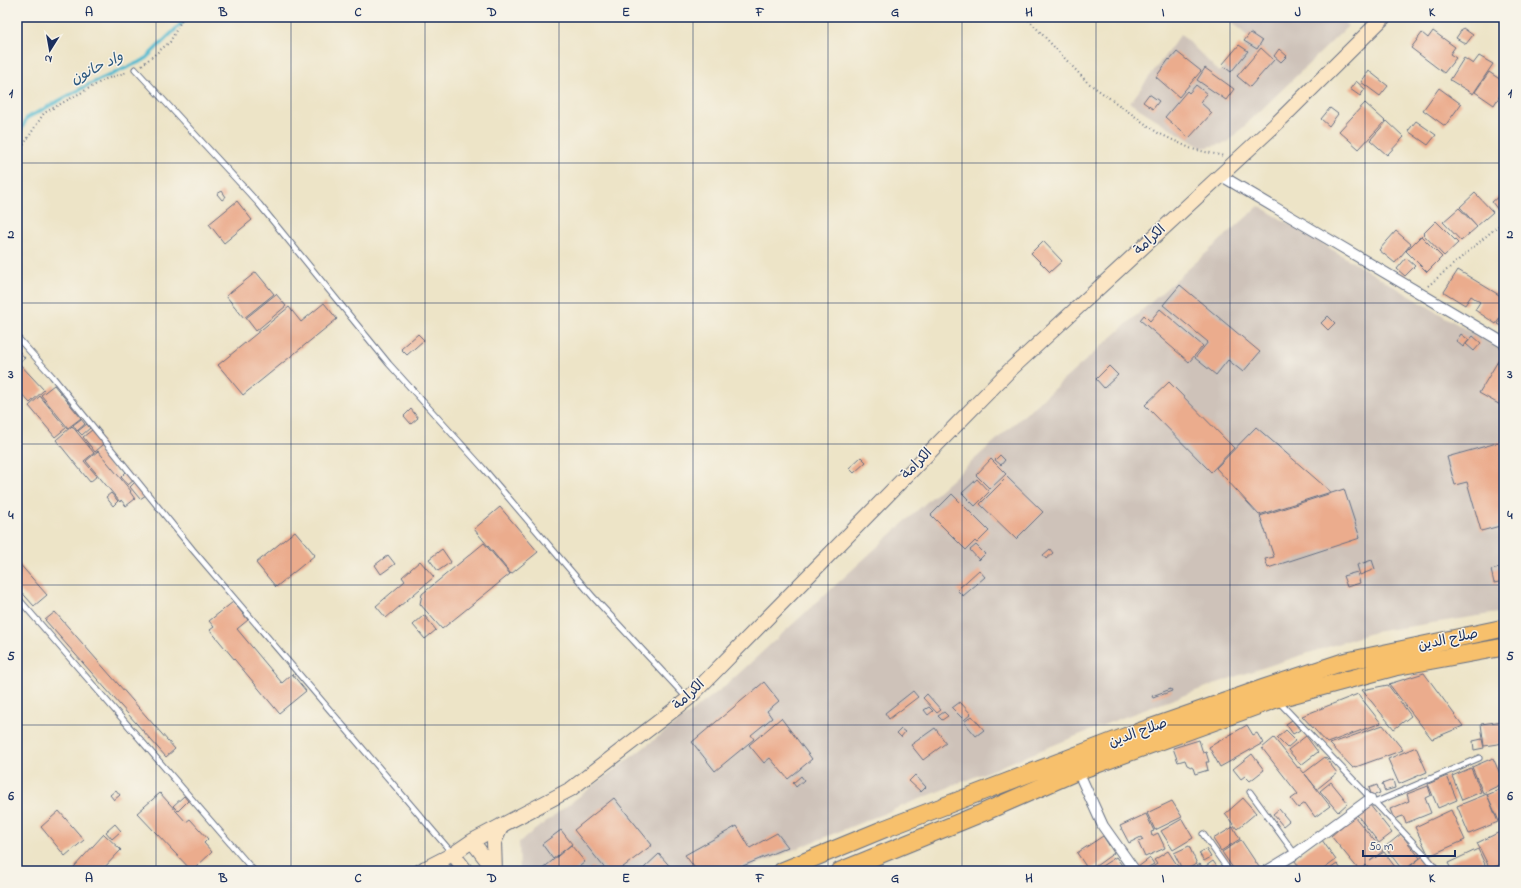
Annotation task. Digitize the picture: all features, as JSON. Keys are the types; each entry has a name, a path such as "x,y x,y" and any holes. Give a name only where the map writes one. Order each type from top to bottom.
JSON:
{"highway":[{"name":"صلاح الدين","path":"782,871 884,829 1127,736 1264,688 1343,662 1504,628"},
{"name":"صلاح الدين","path":"840,871 982,813 1078,770 1276,699 1395,667 1504,647"}],"main road":[{"name":"الكرامة","path":"423,870 472,841 572,789 688,699 1010,370 1238,158 1381,17"},
{"path":"495,871 494,842 502,825"},
{"path":"472,841 495,871"},
{"path":"452,854 466,871"},
{"path":"423,870 446,871"}],"street":[{"path":"1220,175 1504,343"},
{"path":"1078,770 1103,826 1135,871"},
{"path":"1267,871 1295,854 1372,801"}],"lane":[{"path":"135,69 259,204 389,364 483,468 594,598 688,699"},
{"path":"17,337 52,376 193,550 452,854"},
{"path":"17,597 254,871"},
{"path":"1276,699 1425,855 1438,871"},
{"path":"1372,801 1479,758"},
{"path":"1250,792 1295,854"},
{"path":"1203,834 1229,871"}],"path":[{"path":"17,155 44,113 106,79 135,69 170,42 184,17"},
{"path":"1026,17 1087,82 1158,133 1192,149 1238,158"},
{"path":"1419,293 1504,221"}],"shaded area":[{"path":"1225,17 1338,17 1348,26 1227,143 1202,148 1130,103 1181,34 1219,72 1251,39"},
{"path":"1259,206 1504,352 1504,612 1374,632 1231,678 1111,722 741,871 520,871 519,842 724,687 921,507"}],"building":[{"path":"1463,28 1473,35 1466,44 1456,38"},
{"path":"1433,31 1455,47 1450,54 1456,58 1444,73 1411,48 1422,33 1428,38"},
{"path":"1250,33 1262,41 1257,49 1244,41"},
{"path":"1239,45 1248,51 1231,72 1222,65"},
{"path":"1261,48 1274,60 1250,87 1237,76"},
{"path":"1279,49 1287,56 1281,62 1274,56"},
{"path":"1177,52 1201,71 1179,97 1156,77 1169,59 1170,60"},
{"path":"1479,56 1493,64 1473,94 1450,80 1464,58 1473,64"},
{"path":"1205,68 1234,89 1226,100 1197,80"},
{"path":"1369,71 1388,86 1380,96 1361,82"},
{"path":"1489,72 1504,82 1504,89 1494,105 1475,92"},
{"path":"1356,81 1365,89 1360,96 1350,89"},
{"path":"1196,85 1207,94 1200,102 1212,113 1189,138 1165,117 1187,91 1189,93"},
{"path":"1439,88 1461,104 1445,126 1423,110"},
{"path":"1149,94 1159,101 1153,109 1143,102"},
{"path":"1365,103 1385,121 1359,149 1339,131"},
{"path":"1330,108 1338,114 1329,126 1321,119"},
{"path":"1387,121 1404,137 1387,155 1370,140"},
{"path":"1416,121 1436,135 1428,145 1408,131"},
{"path":"222,191 226,197 222,200 217,194"},
{"path":"1475,193 1493,212 1477,226 1460,207"},
{"path":"1499,196 1504,203 1503,211 1500,209 1498,210 1492,202"},
{"path":"237,201 252,220 224,243 209,224"},
{"path":"1459,208 1477,227 1461,241 1443,222"},
{"path":"1436,221 1458,243 1444,256 1423,234"},
{"path":"1396,231 1411,244 1395,263 1379,250"},
{"path":"1421,236 1442,257 1427,272 1406,251"},
{"path":"1043,241 1062,261 1050,272 1031,253"},
{"path":"1406,258 1415,266 1405,276 1397,269"},
{"path":"1458,270 1504,298 1504,312 1496,324 1475,310 1480,302 1471,296 1465,305 1444,292"},
{"path":"256,272 274,294 244,318 226,296"},
{"path":"1180,285 1260,352 1243,372 1228,360 1216,375 1195,358 1208,342 1163,305"},
{"path":"276,294 286,306 256,331 246,318"},
{"path":"324,303 337,319 243,395 218,365 289,307 301,322"},
{"path":"1160,309 1203,346 1189,362 1140,320 1144,315 1150,321"},
{"path":"1504,315 1504,327 1498,324"},
{"path":"1328,316 1335,323 1328,330 1321,323"},
{"path":"418,334 424,340 407,355 401,349"},
{"path":"1461,334 1469,340 1463,347 1456,341"},
{"path":"1473,336 1481,343 1474,351 1466,344"},
{"path":"17,346 19,348 18,350 25,358 20,362 17,361"},
{"path":"1504,351 1504,407 1479,393"},
{"path":"17,361 44,390 30,403 17,389"},
{"path":"1109,366 1118,375 1104,388 1096,379"},
{"path":"1169,382 1234,448 1211,472 1145,405"},
{"path":"54,385 81,418 68,428 41,395"},
{"path":"40,396 66,428 55,437 29,406"},
{"path":"411,409 418,418 411,424 404,416"},
{"path":"81,419 85,424 77,431 73,425"},
{"path":"87,424 90,428 82,435 78,431"},
{"path":"72,426 94,453 84,461 97,476 90,482 56,440"},
{"path":"1256,427 1331,492 1259,515 1216,468"},
{"path":"92,430 104,444 95,452 83,437"},
{"path":"1504,441 1504,525 1481,531 1467,482 1455,485 1447,457"},
{"path":"98,451 131,491 130,492 135,499 126,506 121,500 120,502 86,461"},
{"path":"1000,455 1005,460 1001,465 995,460"},
{"path":"861,457 866,462 854,473 849,468"},
{"path":"991,459 1006,474 990,489 976,475"},
{"path":"127,471 134,480 128,485 121,477"},
{"path":"1007,477 1043,512 1016,539 980,504"},
{"path":"977,479 989,492 975,506 962,493"},
{"path":"135,482 146,495 140,499 130,487"},
{"path":"1344,489 1360,538 1268,568 1265,559 1274,557 1260,516"},
{"path":"111,493 118,501 113,506 106,497"},
{"path":"952,494 989,531 977,543 975,541 966,550 931,515"},
{"path":"500,507 538,552 511,574 474,529"},
{"path":"295,531 315,555 276,587 256,563"},
{"path":"484,543 510,574 442,629 420,604 422,594"},
{"path":"976,545 985,554 979,560 970,550"},
{"path":"442,549 451,562 438,571 429,559"},
{"path":"1050,549 1053,553 1046,559 1043,555"},
{"path":"388,555 395,564 381,574 375,565"},
{"path":"1372,560 1375,569 1360,575 1357,565"},
{"path":"17,561 47,595 34,606 17,587"},
{"path":"420,561 434,577 386,618 376,606 405,581 402,577"},
{"path":"1504,567 1504,581 1494,583 1491,570"},
{"path":"979,570 985,577 963,596 957,590"},
{"path":"1357,572 1360,583 1347,587 1343,576"},
{"path":"233,602 248,620 237,629 282,683 292,674 306,691 279,713 210,630 214,627 209,621"},
{"path":"55,612 175,749 166,757 45,620"},
{"path":"424,615 436,630 425,639 413,625"},
{"path":"1424,673 1463,726 1432,739 1389,684"},
{"path":"764,682 779,701 767,711 772,718 751,735 754,739 715,771 692,742"},
{"path":"1388,685 1411,716 1394,729 1362,690"},
{"path":"1171,689 1172,691 1153,698 1152,696"},
{"path":"913,691 918,697 889,719 885,713"},
{"path":"927,694 941,710 937,713 923,698"},
{"path":"1358,694 1381,723 1327,743 1302,716"},
{"path":"960,702 971,714 964,720 952,708"},
{"path":"929,707 933,711 928,715 924,710"},
{"path":"944,712 948,716 942,720 938,716"},
{"path":"972,716 984,730 976,736 964,722"},
{"path":"781,718 812,759 788,779 770,758 764,763 749,745"},
{"path":"1292,720 1300,730 1293,734 1286,724"},
{"path":"1503,721 1504,743 1484,746 1481,724"},
{"path":"1247,725 1253,735 1257,733 1263,743 1220,767 1209,747"},
{"path":"1383,725 1403,750 1353,768 1330,744"},
{"path":"935,728 946,743 923,760 911,745"},
{"path":"901,729 905,732 901,737 897,733"},
{"path":"1286,730 1296,740 1287,748 1277,738"},
{"path":"1306,736 1318,752 1301,765 1288,750"},
{"path":"1274,738 1298,768 1299,767 1304,773 1325,757 1337,773 1317,789 1305,774 1330,806 1315,817 1305,803 1298,808 1291,799 1298,794 1262,748"},
{"path":"1482,739 1484,748 1474,750 1473,741"},
{"path":"1199,740 1203,753 1206,752 1209,762 1206,762 1208,770 1195,774 1193,768 1187,765 1185,760 1178,762 1173,748"},
{"path":"1416,747 1427,772 1399,784 1388,759"},
{"path":"1252,754 1264,770 1250,781 1245,776 1241,779 1233,769"},
{"path":"1493,758 1504,783 1483,793 1472,767"},
{"path":"1471,768 1481,792 1462,800 1452,776"},
{"path":"915,775 926,787 921,792 909,781"},
{"path":"801,776 804,780 796,787 793,783"},
{"path":"1447,776 1457,800 1438,808 1428,784"},
{"path":"1393,780 1395,788 1385,791 1382,784"},
{"path":"1331,782 1348,803 1338,812 1320,791"},
{"path":"1377,785 1380,793 1372,796 1369,788"},
{"path":"1428,786 1431,795 1425,798 1431,813 1406,823 1403,816 1394,819 1390,809 1409,801 1407,794"},
{"path":"1501,789 1504,795 1504,819 1499,821 1487,795"},
{"path":"116,790 120,795 114,800 110,795"},
{"path":"160,793 186,822 190,819 208,839 204,843 212,852 192,871 137,813"},
{"path":"1487,794 1498,822 1469,834 1457,806"},
{"path":"184,796 188,801 178,811 173,806"},
{"path":"614,798 652,845 618,871 607,871 574,830"},
{"path":"1243,798 1256,813 1237,829 1225,814"},
{"path":"1172,801 1182,817 1155,830 1147,813"},
{"path":"1370,805 1392,833 1379,843 1357,815"},
{"path":"1279,809 1289,821 1283,826 1273,814"},
{"path":"1451,810 1465,840 1429,856 1415,827"},
{"path":"59,811 84,840 65,856 41,827"},
{"path":"1146,814 1154,831 1151,832 1152,836 1158,833 1165,848 1145,857 1138,842 1143,840 1141,837 1129,843 1120,826"},
{"path":"1354,816 1383,851 1370,861 1384,852 1398,871 1371,871 1366,865 1359,870 1331,836"},
{"path":"1182,819 1193,838 1173,850 1161,831"},
{"path":"115,824 121,831 112,839 106,832"},
{"path":"737,826 750,848 777,833 788,847 731,871 697,871 685,855"},
{"path":"1233,827 1240,839 1221,851 1213,839"},
{"path":"561,830 572,844 553,859 542,844"},
{"path":"1504,830 1504,863 1490,869 1477,843"},
{"path":"104,834 121,850 101,871 78,871 74,867"},
{"path":"1401,834 1420,858 1403,871 1385,847"},
{"path":"1103,836 1114,853 1089,871 1077,853"},
{"path":"1241,840 1261,870 1260,871 1235,871 1222,852"},
{"path":"1322,840 1336,860 1321,871 1303,871 1294,860"},
{"path":"571,845 585,862 574,871 540,871"},
{"path":"1189,846 1197,864 1183,871 1174,853"},
{"path":"1206,849 1211,857 1204,861 1199,853"},
{"path":"1478,849 1488,871 1452,871 1448,863"},
{"path":"1168,851 1181,871 1146,871 1157,864 1154,860"},
{"path":"659,854 674,871 646,871 644,868"},
{"path":"1423,856 1435,871 1404,871"},
{"path":"1116,857 1126,871 1094,871"},
{"path":"1150,858 1154,864 1141,871 1138,867"},
{"path":"1213,861 1220,871 1190,871 1200,864 1203,868"},
{"path":"1337,864 1343,871 1327,871"},
{"path":"592,867 596,871 587,871"}],"waterway":[{"name":"واد حانون","path":"17,138 27,118 90,84 144,60 188,17"}]}
